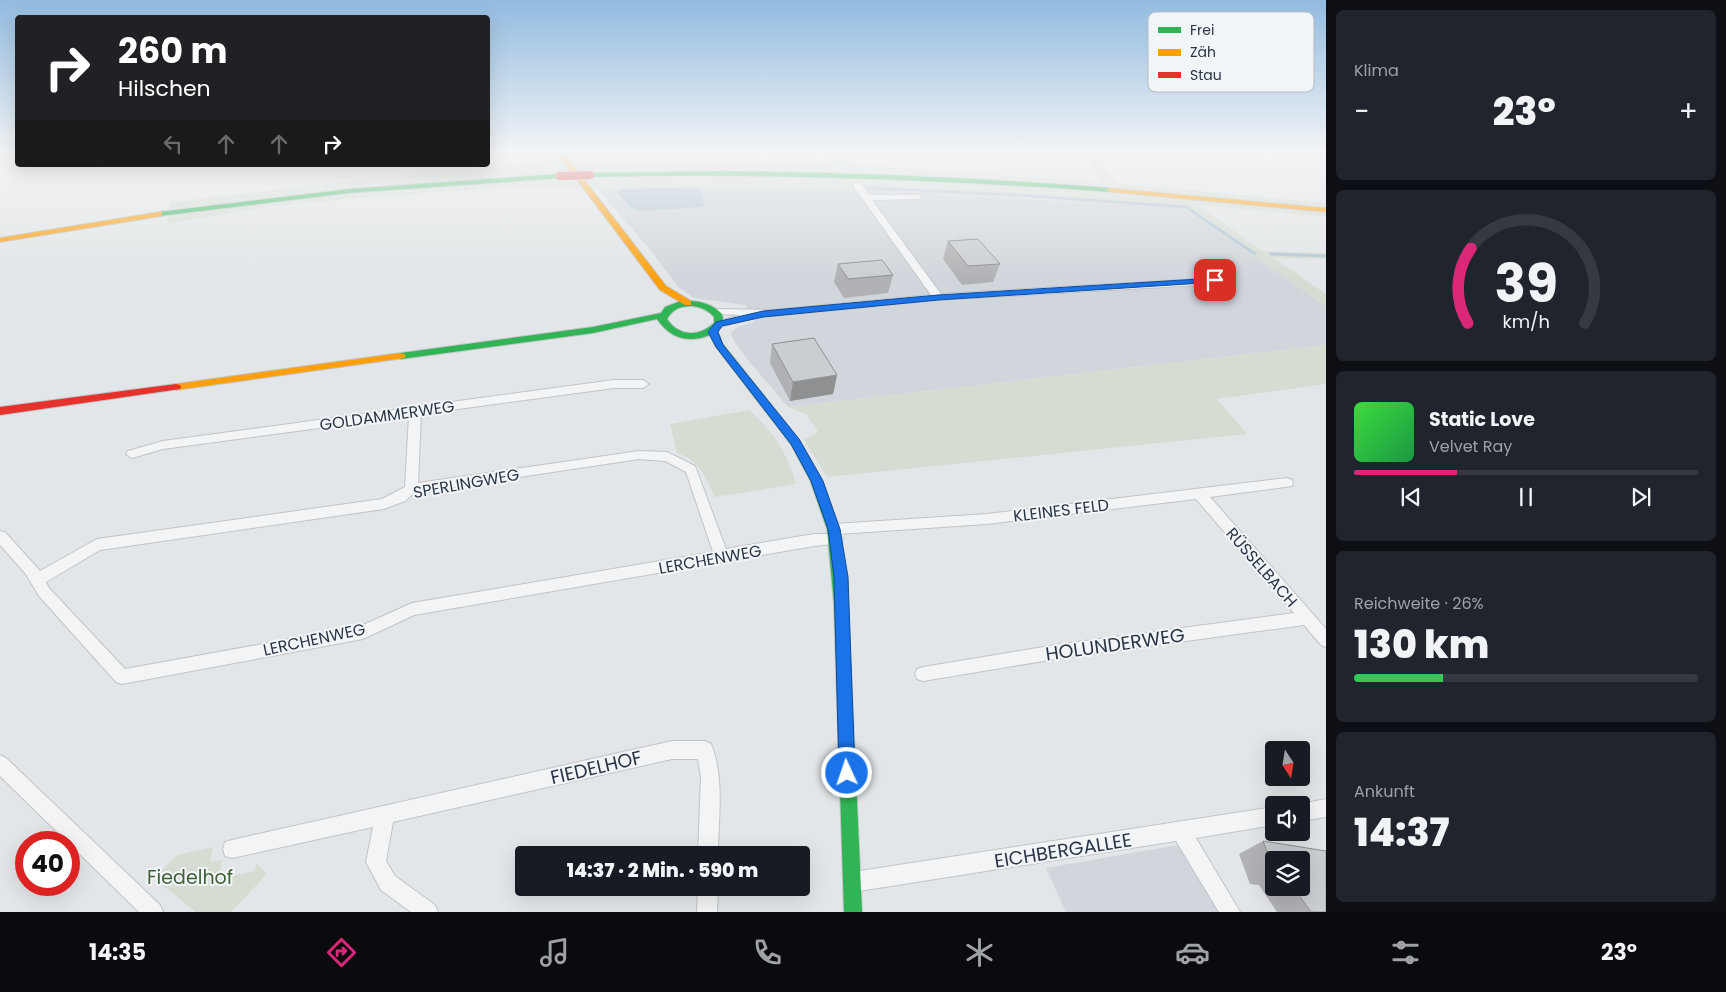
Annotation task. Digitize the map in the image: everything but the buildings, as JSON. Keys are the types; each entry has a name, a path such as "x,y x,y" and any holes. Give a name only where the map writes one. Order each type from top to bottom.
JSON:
{"street":[{"path":"0,240 204,209 317,195"},
{"path":"591,195 663,288 688,303 704,305 716,312 763,314 938,298 1215,280"},
{"path":"864,195 938,298"},
{"path":"1162,195 1326,210"},
{"path":"867,198 918,196"},
{"path":"663,288 666,312 662,320 667,329"},
{"path":"0,411 593,330 666,312 688,303"},
{"path":"716,312 719,345 796,441 817,481 835,534 841,577 843,682 854,912"},
{"path":"690,337 763,314"},
{"path":"593,330 667,329 681,336 690,337 707,346 773,413"},
{"name":"GOLDAMMERWEG","path":"132,454 163,445 614,384 643,384"},
{"path":"411,489 415,411"},
{"name":"SPERLINGWEG","path":"39,579 96,545 384,504 400,497 411,489 639,455 667,457 691,469 722,557"},
{"name":"KLEINES FELD","path":"835,534 987,519 1287,483"},
{"name":"RÜSSELBACH","path":"1199,493 1326,640"},
{"name":"LERCHENWEG","path":"0,536 39,579 44,592 122,677 363,632 412,609 722,557 814,540 835,534"},
{"name":"HOLUNDERWEG","path":"923,674 1062,651 1307,618"},
{"name":"FIEDELHOF","path":"232,849 672,750 705,750 710,777 708,846"},
{"path":"0,764 153,912"},
{"path":"1310,811 1326,808"},
{"path":"385,815 376,862 388,883 428,912"},
{"name":"EICHBERGALLEE","path":"853,882 1265,818"},
{"path":"1181,832 1230,912"},
{"path":"707,912 708,896"}],"shaded area":[{"path":"603,195 954,195 1184,208 1326,306 1326,345 788,407 734,341 731,333 737,327 755,322 745,305 694,298 678,287 652,252"},
{"path":"1178,845 1219,912 1066,912 1046,868"}],"green space":[{"path":"235,195 410,195 272,206 167,224 171,202"},
{"path":"954,195 1237,195 1326,203 1326,217 1197,205 1263,251 1326,253 1326,259 1274,258 1326,294 1326,306 1184,208"},
{"path":"1326,345 1326,384 1217,399 1247,434 827,477 804,440 818,432 806,414 788,407"},
{"path":"749,410 766,426 784,452 796,484 715,497 705,476 696,465 677,453 670,424"},
{"name":"Fiedelhof","path":"213,847 210,862 222,860 219,878 255,871 256,863 267,874 231,912 196,912 154,878 177,855"}],"water":[{"path":"619,195 702,195 704,202 703,207 639,211 631,208"}],"waterway":[{"path":"1008,195 1186,207 1255,254"},
{"path":"1271,254 1326,256"}],"traffic: fast":[{"path":"159,214 320,195"},
{"path":"692,303 707,307 719,316 719,324 705,334 697,336 689,337 673,332 662,319 668,309 681,304 692,303"},
{"path":"401,356 593,330 664,315"},
{"path":"713,332 719,345 796,444 816,480 833,529 841,604 853,912"}],"traffic: slow":[{"path":"592,195 663,288 688,303"},
{"path":"1160,195 1326,210"},
{"path":"0,240 159,214"},
{"path":"176,387 401,356"}],"traffic: jam":[{"path":"0,411 176,387"}],"route":[{"path":"847,773 841,577 834,529 817,481 796,441 719,345 713,332 719,324 763,314 938,298 1215,280"}]}
